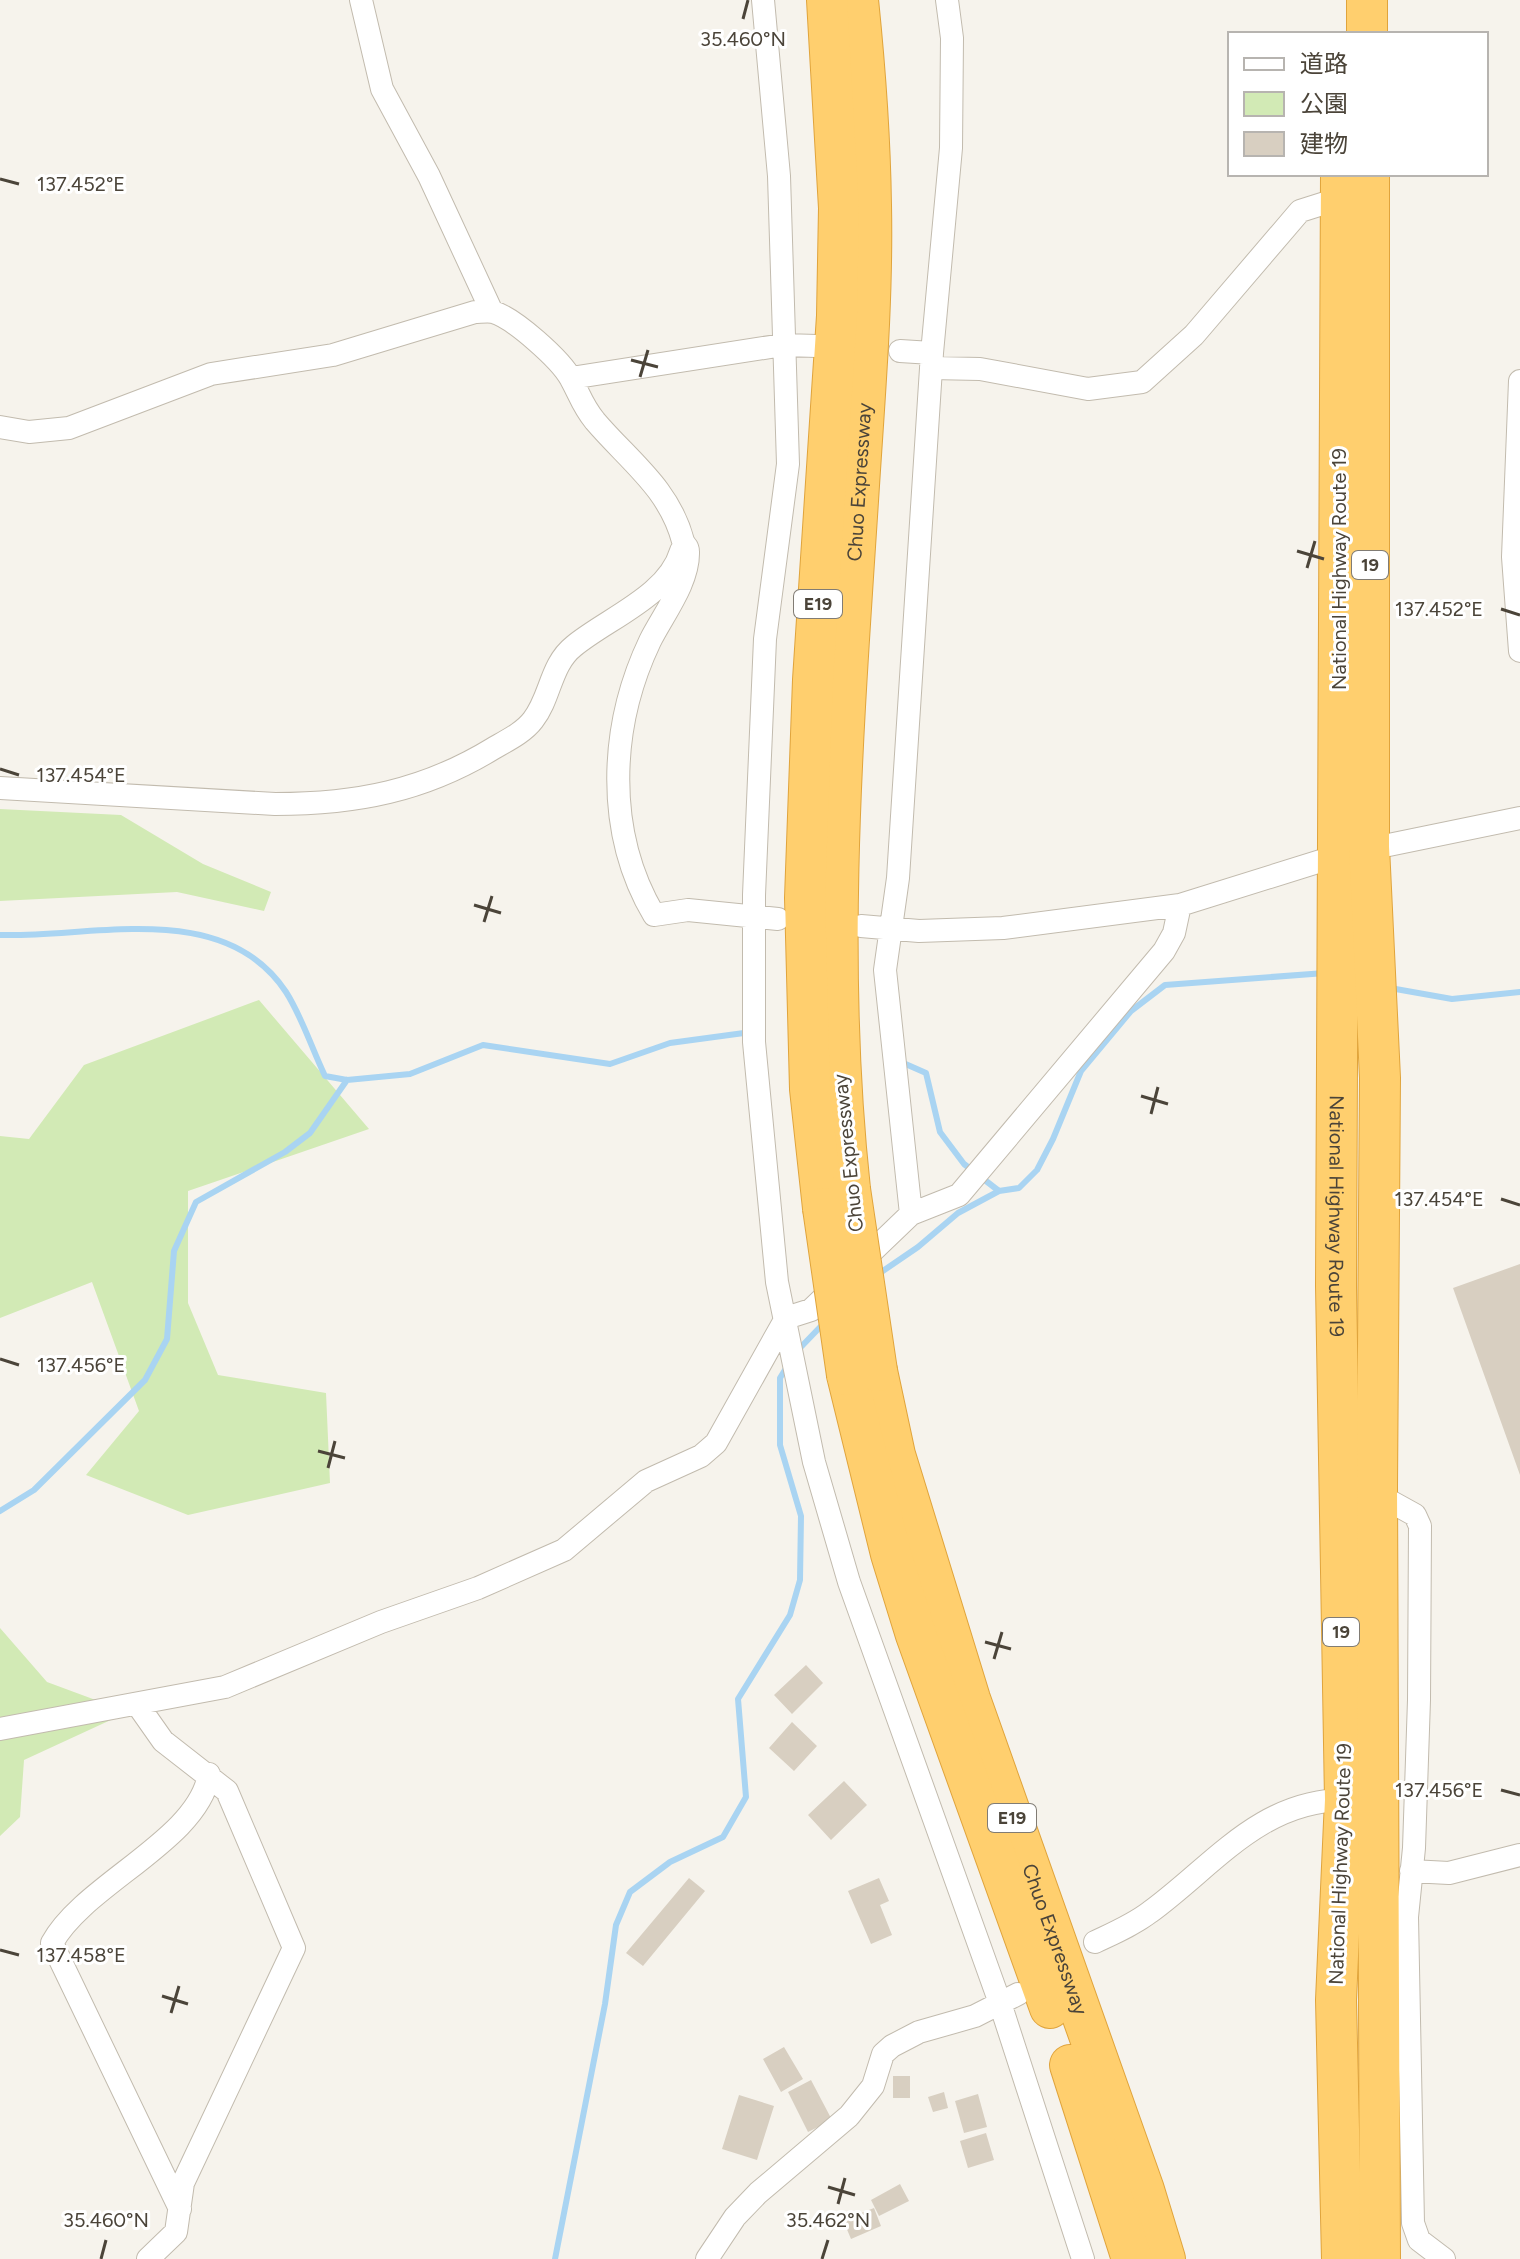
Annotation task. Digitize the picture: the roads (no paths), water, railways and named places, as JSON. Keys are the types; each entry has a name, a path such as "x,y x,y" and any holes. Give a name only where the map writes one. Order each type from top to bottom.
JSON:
{"highway":[{"name":"Chuo Expressway","path":"827,0 839,208 837,316 813,680 805,898 810,1089 836,1198 891,1554 916,1635 1083,2103 1132,2259"},
{"name":"Chuo Expressway","path":"836,1198 839,1086 836,975 846,690 869,319 871,192 858,0"},
{"path":"1340,0 1340,32"},
{"path":"1367,0 1367,32"},
{"name":"National Highway Route 19","path":"1350,182 1357,955 1377,1006 1380,1078 1377,1494 1380,2259"},
{"name":"National Highway Route 19","path":"1342,2259 1336,2000 1345,1800 1337,1419 1336,1005 1357,955"},
{"name":"Chuo Expressway","path":"862,1373 895,1455 970,1699 1165,2259"}],"street":[{"path":"0,788 275,804 312,804 395,793 464,767 520,732 534,718 555,668 569,649 658,586 679,557 683,530 663,494 580,403 571,378 528,333 492,312 429,176 382,89 361,0"},
{"path":"763,0 777,134 788,464 765,639 755,915 757,1074 777,1282 814,1462 849,1582 1009,1998 1083,2259"},
{"path":"911,1214 885,970 898,878 932,360 951,148 952,38 947,0"},
{"path":"900,351 932,360 1088,389 1142,382 1194,335 1300,211 1350,182"},
{"path":"0,427 29,432 69,428 211,374 333,355 429,324 492,312"},
{"path":"571,378 783,345 817,346"},
{"path":"1520,381 1513,557 1520,651"},
{"path":"683,542 688,550 681,581 630,689 615,784 622,835 643,897 654,915 688,910 778,919"},
{"path":"861,926 889,929 1003,928 1180,905 1355,851 1520,818"},
{"path":"0,1729 187,1696 253,1677 381,1622 478,1588 564,1550 646,1481 701,1456 727,1429 758,1362 787,1326 811,1310 911,1214 959,1195 989,1164 1164,951 1174,933 1180,905"},
{"path":"1377,1494 1415,1515 1420,1526 1419,1700 1407,1917 1413,2223 1419,2240 1444,2259"},
{"path":"137,1704 163,1741 227,1791 294,1948 183,2183 176,2232 148,2259"},
{"path":"180,2209 52,1943 63,1922 164,1840 202,1799 209,1774"},
{"path":"1095,1942 1149,1913 1256,1826 1304,1806 1345,1800"},
{"path":"1411,1871 1449,1873 1520,1855"},
{"path":"707,2259 735,2217 750,2201 849,2116 873,2086 883,2054 892,2046 919,2032 975,2016 1009,1998"}],"waterway":[{"path":"0,935 155,929 193,933 228,944 260,963 286,992 325,1076 347,1080 410,1074 483,1045 610,1064 670,1043 744,1033"},
{"path":"877,1275 918,1247 958,1213 999,1191 1019,1188 1037,1170 1081,1071 1131,1011 1165,985 1325,973"},
{"path":"1390,988 1452,999 1520,992"},
{"path":"901,1062 926,1073 940,1132 964,1164 999,1191"},
{"path":"0,1511 34,1490 145,1380 167,1339 174,1251 196,1202 285,1152 310,1133 347,1080"},
{"path":"799,1349 824,1323"},
{"path":"555,2259 605,2004 616,1925 630,1892 670,1862 723,1837 746,1797 738,1699 790,1615 800,1580 801,1516 780,1445 780,1378 788,1365"}]}
